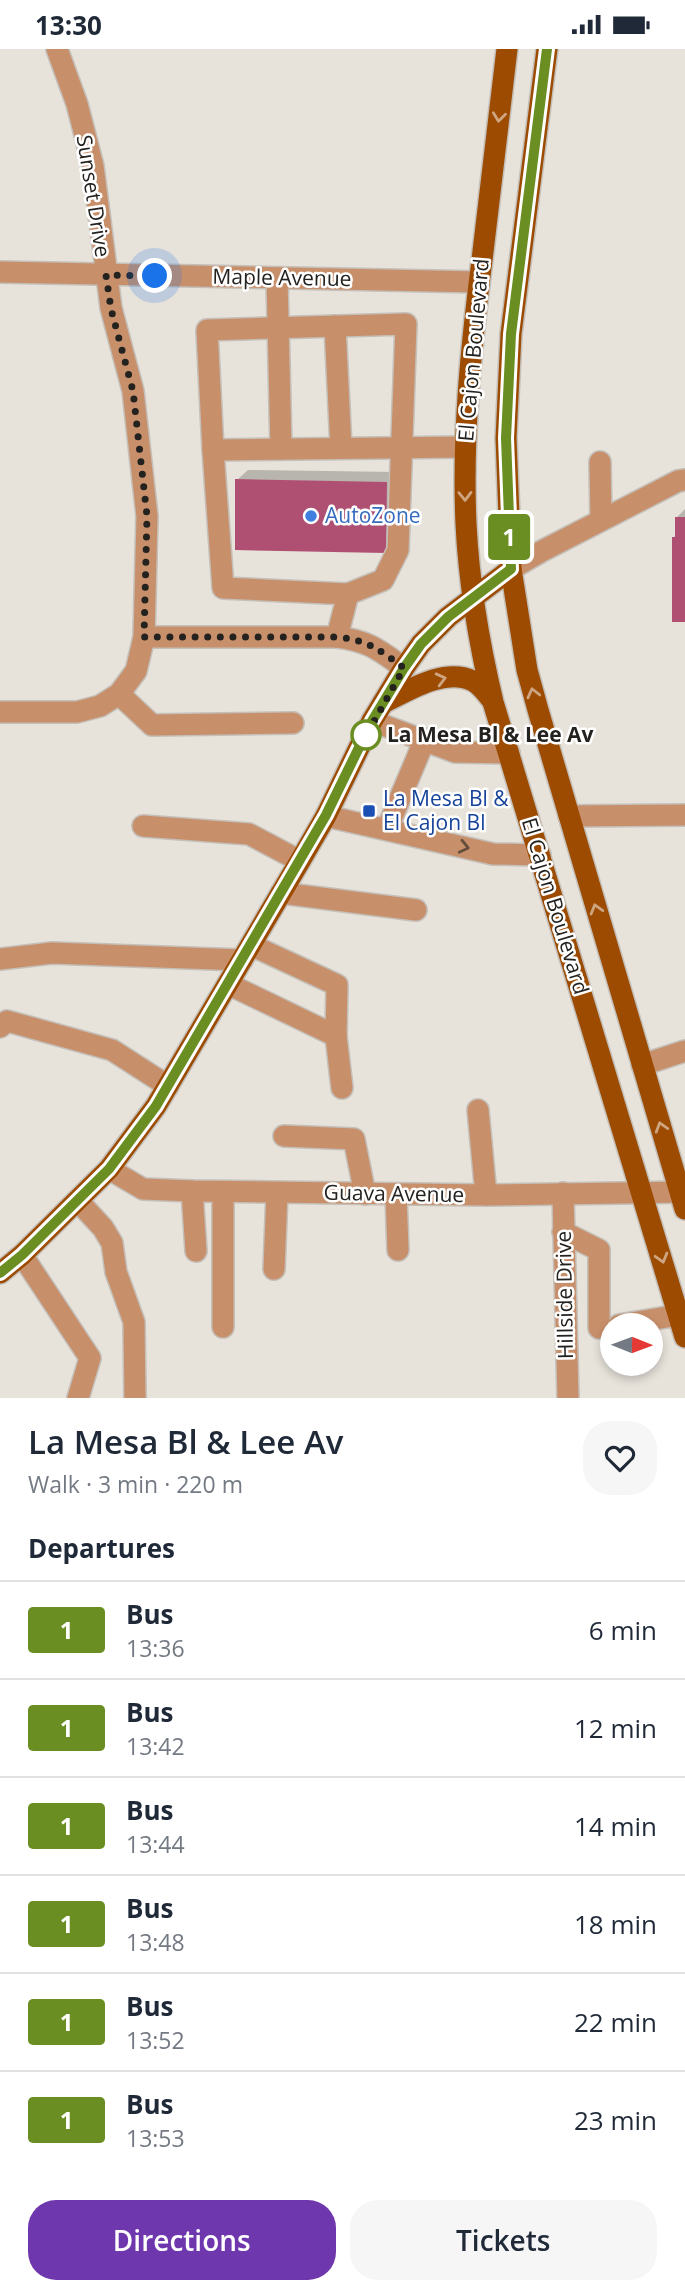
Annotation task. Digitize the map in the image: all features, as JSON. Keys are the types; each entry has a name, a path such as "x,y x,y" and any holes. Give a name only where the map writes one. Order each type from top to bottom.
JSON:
{"main road":[{"name":"El Cajon Boulevard","path":"507,49 469,379 465,447 466,532 473,597 481,653 493,702 685,1337"},
{"name":"El Cajon Boulevard","path":"547,49 511,334 506,438 511,569 527,670 683,1198"},
{"path":"0,1273 22,1255 109,1169 168,1086 326,815 377,712 404,668 435,629 511,569"},
{"path":"377,712 426,683 452,676 474,682 493,702"}],"street":[{"name":"Sunset Drive","path":"57,49 77,104 93,166 111,309 133,391 147,516 144,637 136,671 119,694"},
{"name":"Maple Avenue","path":"0,272 479,282"},
{"path":"277,278 281,449"},
{"path":"406,324 398,550 383,580 348,594 223,588 207,330 278,328 406,324"},
{"path":"335,326 341,448"},
{"path":"213,450 465,447"},
{"path":"600,462 601,520"},
{"path":"511,569 601,520 678,481 685,480"},
{"path":"337,637 348,594"},
{"path":"144,637 359,639 404,668"},
{"path":"0,712 77,712 100,706 119,694 152,725 293,723"},
{"path":"377,712 425,740 455,752 509,753"},
{"path":"387,829 425,740"},
{"path":"326,815 493,854 540,855"},
{"path":"569,816 685,815"},
{"path":"143,826 249,834 300,861"},
{"path":"281,893 416,910"},
{"path":"0,959 52,953 247,953 337,985 336,1036 342,1088"},
{"path":"228,984 336,1036"},
{"path":"0,1027 7,1021 112,1050 168,1086"},
{"path":"642,1065 685,1051"},
{"path":"478,1110 486,1195"},
{"path":"284,1136 354,1139 365,1194"},
{"name":"Guava Avenue","path":"109,1169 143,1189 396,1195 642,1193 683,1198"},
{"path":"192,1191 196,1251"},
{"path":"223,1192 223,1328"},
{"path":"274,1269 277,1193"},
{"name":"Hillside Drive","path":"563,1193 568,1398"},
{"path":"396,1195 398,1250"},
{"path":"78,1201 103,1228 112,1243 116,1272 134,1322 135,1398"},
{"path":"564,1232 599,1250 608,1313"},
{"path":"22,1255 90,1358 78,1398"},
{"path":"663,1318 679,1315"},
{"path":"566,1332 600,1327"}],"building":[{"name":"AutoZone","path":"235,479 387,482 386,553 235,550"},
{"path":"675,517 685,517 685,622 672,622 672,537 675,537"}],"bus line":[{"name":"1","path":"0,1273 22,1255 109,1169 156,1106 326,815 372,721 421,644 448,617 511,569 506,438 511,334 547,49"}],"place":[{"name":"AutoZone","path":"311,516"},
{"name":"La Mesa Bl & Lee Av","path":"366,735"},
{"name":"La Mesa Bl & El Cajon Bl","path":"369,811"}],"route":[{"path":"155,276 106,275 111,309 133,391 147,516 144,637 359,639 404,668 363,741 366,735"}]}
